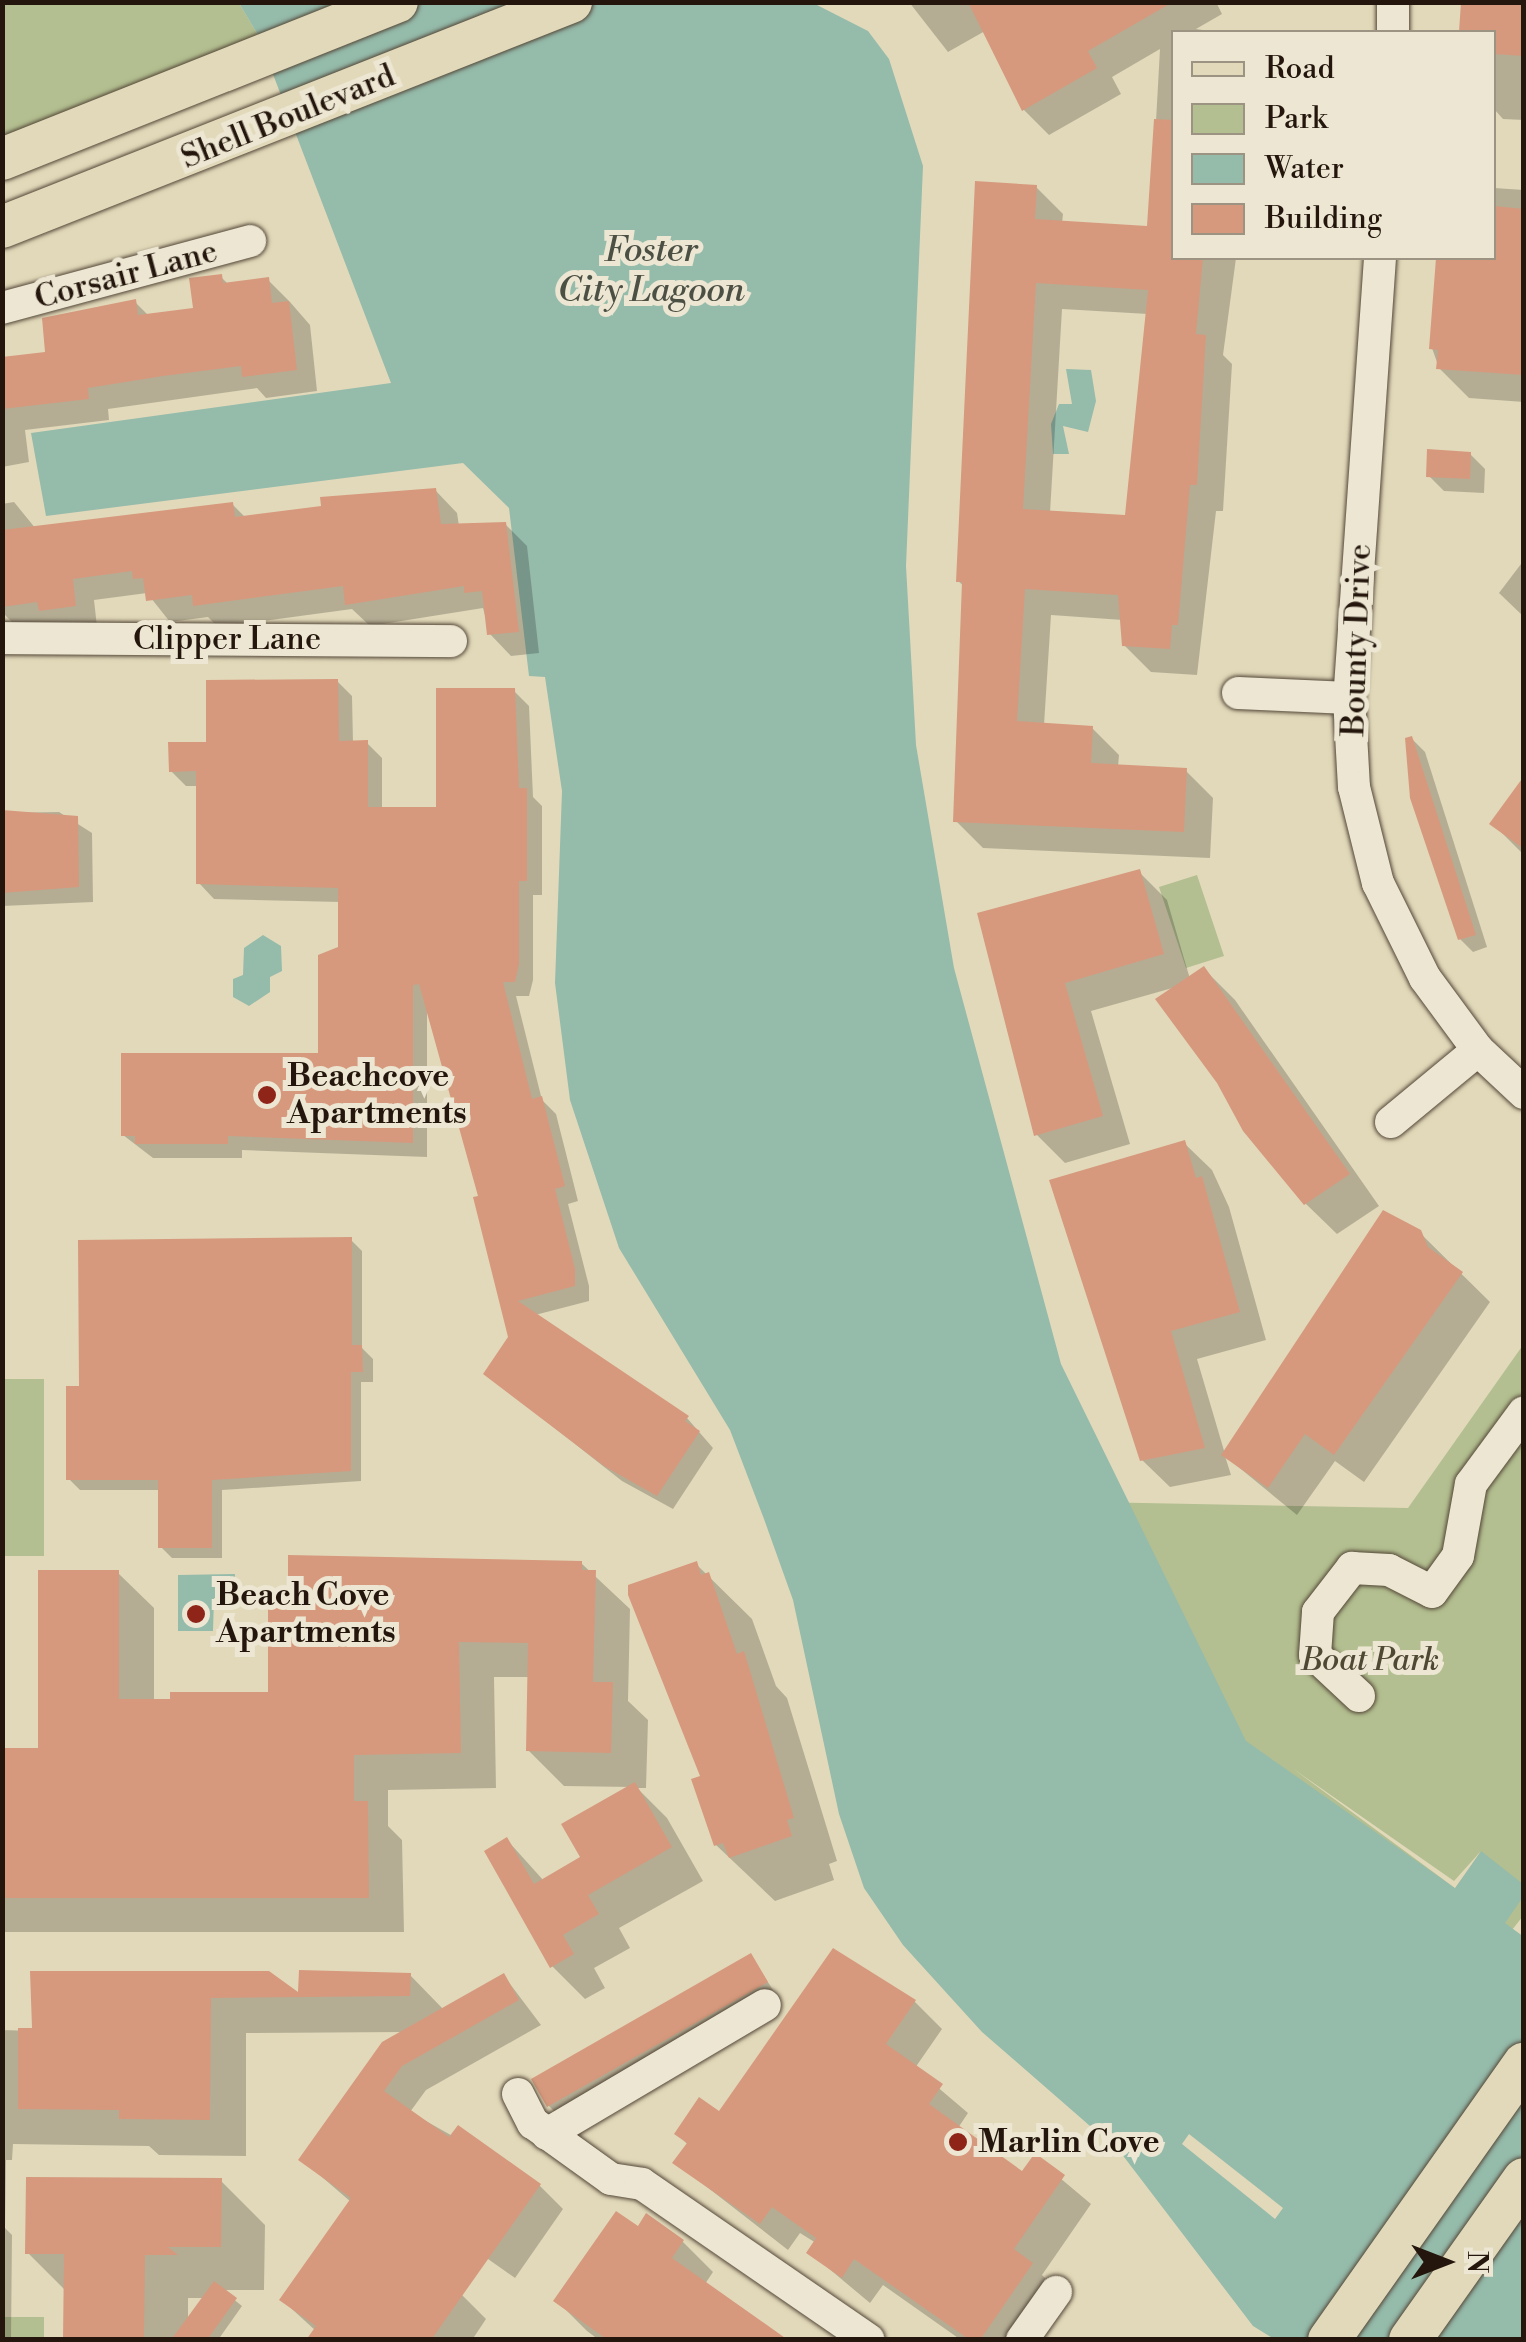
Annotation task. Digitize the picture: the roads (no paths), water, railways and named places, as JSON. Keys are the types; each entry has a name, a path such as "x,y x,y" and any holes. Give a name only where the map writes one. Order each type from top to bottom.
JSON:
{"main road":[{"name":"Shell Boulevard","path":"2,158 398,2"},
{"name":"Shell Boulevard","path":"2,227 571,2"},
{"path":"1329,2340 1524,2064"},
{"path":"1410,2340 1524,2179"}],"street":[{"path":"1393,2 1393,30"},
{"name":"Corsair Lane","path":"2,308 250,241"},
{"name":"Bounty Drive","path":"1380,260 1349,698 1354,787 1378,883 1425,978 1478,1050 1524,1092"},
{"name":"Clipper Lane","path":"2,638 452,641"},
{"path":"1238,693 1349,698"},
{"path":"1391,1122 1478,1050"},
{"path":"1358,1696 1315,1655 1318,1612 1352,1568 1388,1570 1432,1592 1458,1556 1471,1484 1524,1412"},
{"path":"547,2134 766,2005"},
{"path":"518,2094 547,2134 611,2180 642,2184 869,2340"},
{"path":"1022,2340 1056,2292"}],"water":[{"name":"Foster City Lagoon","path":"239,3 813,3 868,31 889,59 923,166 906,566 916,745 954,968 1061,1364 1246,1741 1455,1888 1481,1851 1523,1884 1523,1897 1505,1923 1524,1937 1523,2339 1274,2339 1253,2326 1121,2153 982,2032 903,1945 864,1888 839,1814 793,1600 764,1519 730,1430 619,1248 570,1100 555,983 562,791 545,677 529,676 509,508 463,463 46,516 31,433 391,383 258,35"},
{"path":"1066,369 1091,370 1096,401 1088,432 1063,426 1069,454 1053,454 1051,424 1059,404 1072,404"},
{"path":"263,935 281,946 282,971 270,977 270,992 249,1006 233,997 233,979 243,975 244,948"},
{"name":"Beach Cove Apartments","path":"235,1574 235,1598 214,1598 213,1631 178,1631 178,1575"}],"place":[{"name":"Beachcove Apartments","path":"267,1095"},
{"name":"Beach Cove Apartments","path":"196,1614"},
{"name":"Marlin Cove","path":"958,2142"}],"park label":[{"name":"Boat Park","path":"1370,1660"}]}
